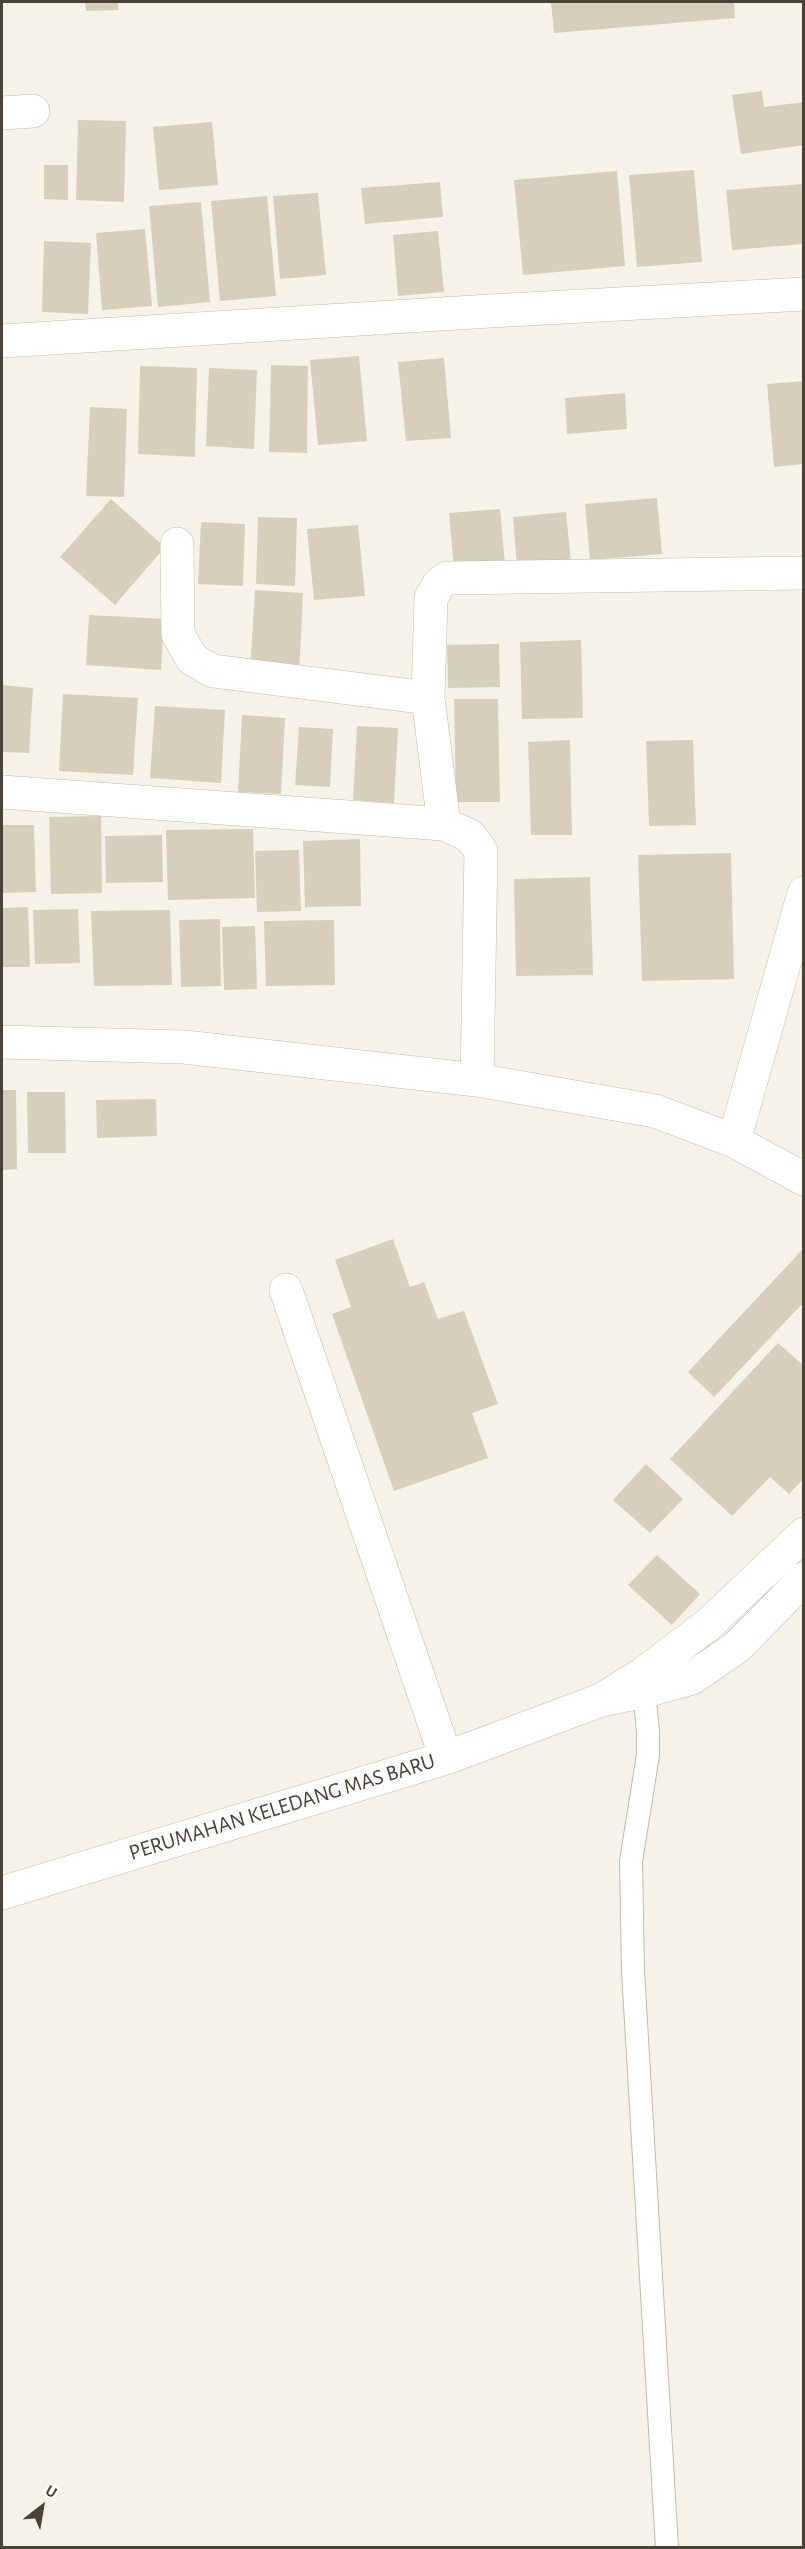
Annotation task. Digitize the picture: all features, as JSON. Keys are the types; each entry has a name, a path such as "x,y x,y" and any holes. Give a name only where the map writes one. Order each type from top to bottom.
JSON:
{"street":[{"path":"2,341 804,294"},
{"path":"177,544 178,634 192,659 213,671 428,698"},
{"path":"444,824 428,698 431,598 439,584 447,578 804,573"},
{"path":"2,792 444,824 470,836 481,852 477,1080"},
{"path":"734,1141 804,893"},
{"path":"2,1042 184,1047 477,1080 655,1111 734,1141 804,1179"},
{"path":"286,1290 446,1758"},
{"path":"644,1683 804,1534"},
{"path":"644,1683 692,1678 737,1647 804,1579"},
{"name":"PERUMAHAN KELEDANG MAS BARU","path":"2,1893 446,1758 562,1717 644,1683"}],"lane":[{"path":"644,1683 648,1755 631,1861 633,1960 668,2547"}],"building":[{"path":"85,2 118,2 118,10 86,11"},
{"path":"551,2 734,2 735,18 554,33"},
{"path":"762,91 764,107 804,102 804,145 741,154 732,95"},
{"path":"78,120 126,121 124,202 76,200"},
{"path":"212,122 218,185 159,190 153,127"},
{"path":"44,165 68,165 68,200 44,199"},
{"path":"694,170 702,262 637,267 629,175"},
{"path":"617,171 625,266 523,275 514,180"},
{"path":"440,182 443,217 365,224 361,188"},
{"path":"803,184 804,244 732,250 726,190"},
{"path":"318,193 326,275 280,279 273,196"},
{"path":"267,196 276,296 220,301 211,201"},
{"path":"201,202 210,302 158,307 149,206"},
{"path":"145,229 152,306 102,310 96,233"},
{"path":"438,231 444,292 398,296 393,235"},
{"path":"44,241 91,243 88,314 42,312"},
{"path":"359,356 367,441 318,445 310,360"},
{"path":"444,358 451,438 406,441 398,362"},
{"path":"271,365 308,366 307,453 269,452"},
{"path":"140,366 197,368 195,457 138,454"},
{"path":"209,368 257,370 254,449 206,446"},
{"path":"804,381 804,464 774,467 767,384"},
{"path":"625,393 627,429 567,434 565,398"},
{"path":"90,407 127,409 124,497 86,496"},
{"path":"657,498 662,554 590,560 585,504"},
{"path":"111,499 165,547 115,605 60,557"},
{"path":"500,509 505,565 454,569 449,513"},
{"path":"566,512 571,563 517,567 513,517"},
{"path":"258,517 297,518 295,586 256,584"},
{"path":"201,522 245,524 243,586 198,584"},
{"path":"358,525 365,596 314,600 307,529"},
{"path":"255,590 303,593 299,676 250,672"},
{"path":"89,615 164,619 161,670 86,665"},
{"path":"581,640 583,718 522,719 520,642"},
{"path":"499,644 500,687 448,688 447,645"},
{"path":"2,685 33,688 29,753 2,752"},
{"path":"63,694 138,698 133,775 59,771"},
{"path":"454,699 498,699 500,802 456,802"},
{"path":"155,706 225,710 221,783 150,778"},
{"path":"242,715 285,718 281,794 238,792"},
{"path":"357,726 398,728 394,803 353,800"},
{"path":"299,727 333,729 330,787 295,785"},
{"path":"570,740 572,835 531,835 528,742"},
{"path":"693,740 696,825 649,826 646,741"},
{"path":"101,816 102,893 51,894 49,817"},
{"path":"2,825 34,825 36,892 2,893"},
{"path":"253,829 255,898 168,900 166,830"},
{"path":"162,835 163,882 106,883 105,836"},
{"path":"360,839 361,906 305,907 303,841"},
{"path":"299,850 301,911 257,912 255,851"},
{"path":"731,853 734,979 642,981 638,855"},
{"path":"590,877 593,975 516,976 514,879"},
{"path":"28,907 30,967 2,967 2,908"},
{"path":"78,909 80,963 35,964 33,910"},
{"path":"170,910 172,985 94,986 91,911"},
{"path":"220,919 221,986 181,987 179,920"},
{"path":"334,920 335,985 266,986 264,921"},
{"path":"255,926 257,989 224,990 222,927"},
{"path":"2,1090 16,1090 17,1169 2,1170"},
{"path":"27,1092 65,1092 66,1153 28,1153"},
{"path":"156,1099 157,1136 97,1138 96,1100"},
{"path":"393,1239 410,1287 424,1282 438,1319 464,1311 498,1404 472,1413 488,1458 394,1491 332,1314 351,1307 335,1260"},
{"path":"802,1250 804,1302 714,1397 688,1372"},
{"path":"778,1343 804,1366 804,1478 789,1494 770,1477 732,1516 670,1459"},
{"path":"646,1464 683,1499 650,1533 613,1500"},
{"path":"657,1555 700,1594 672,1625 628,1585"}]}
